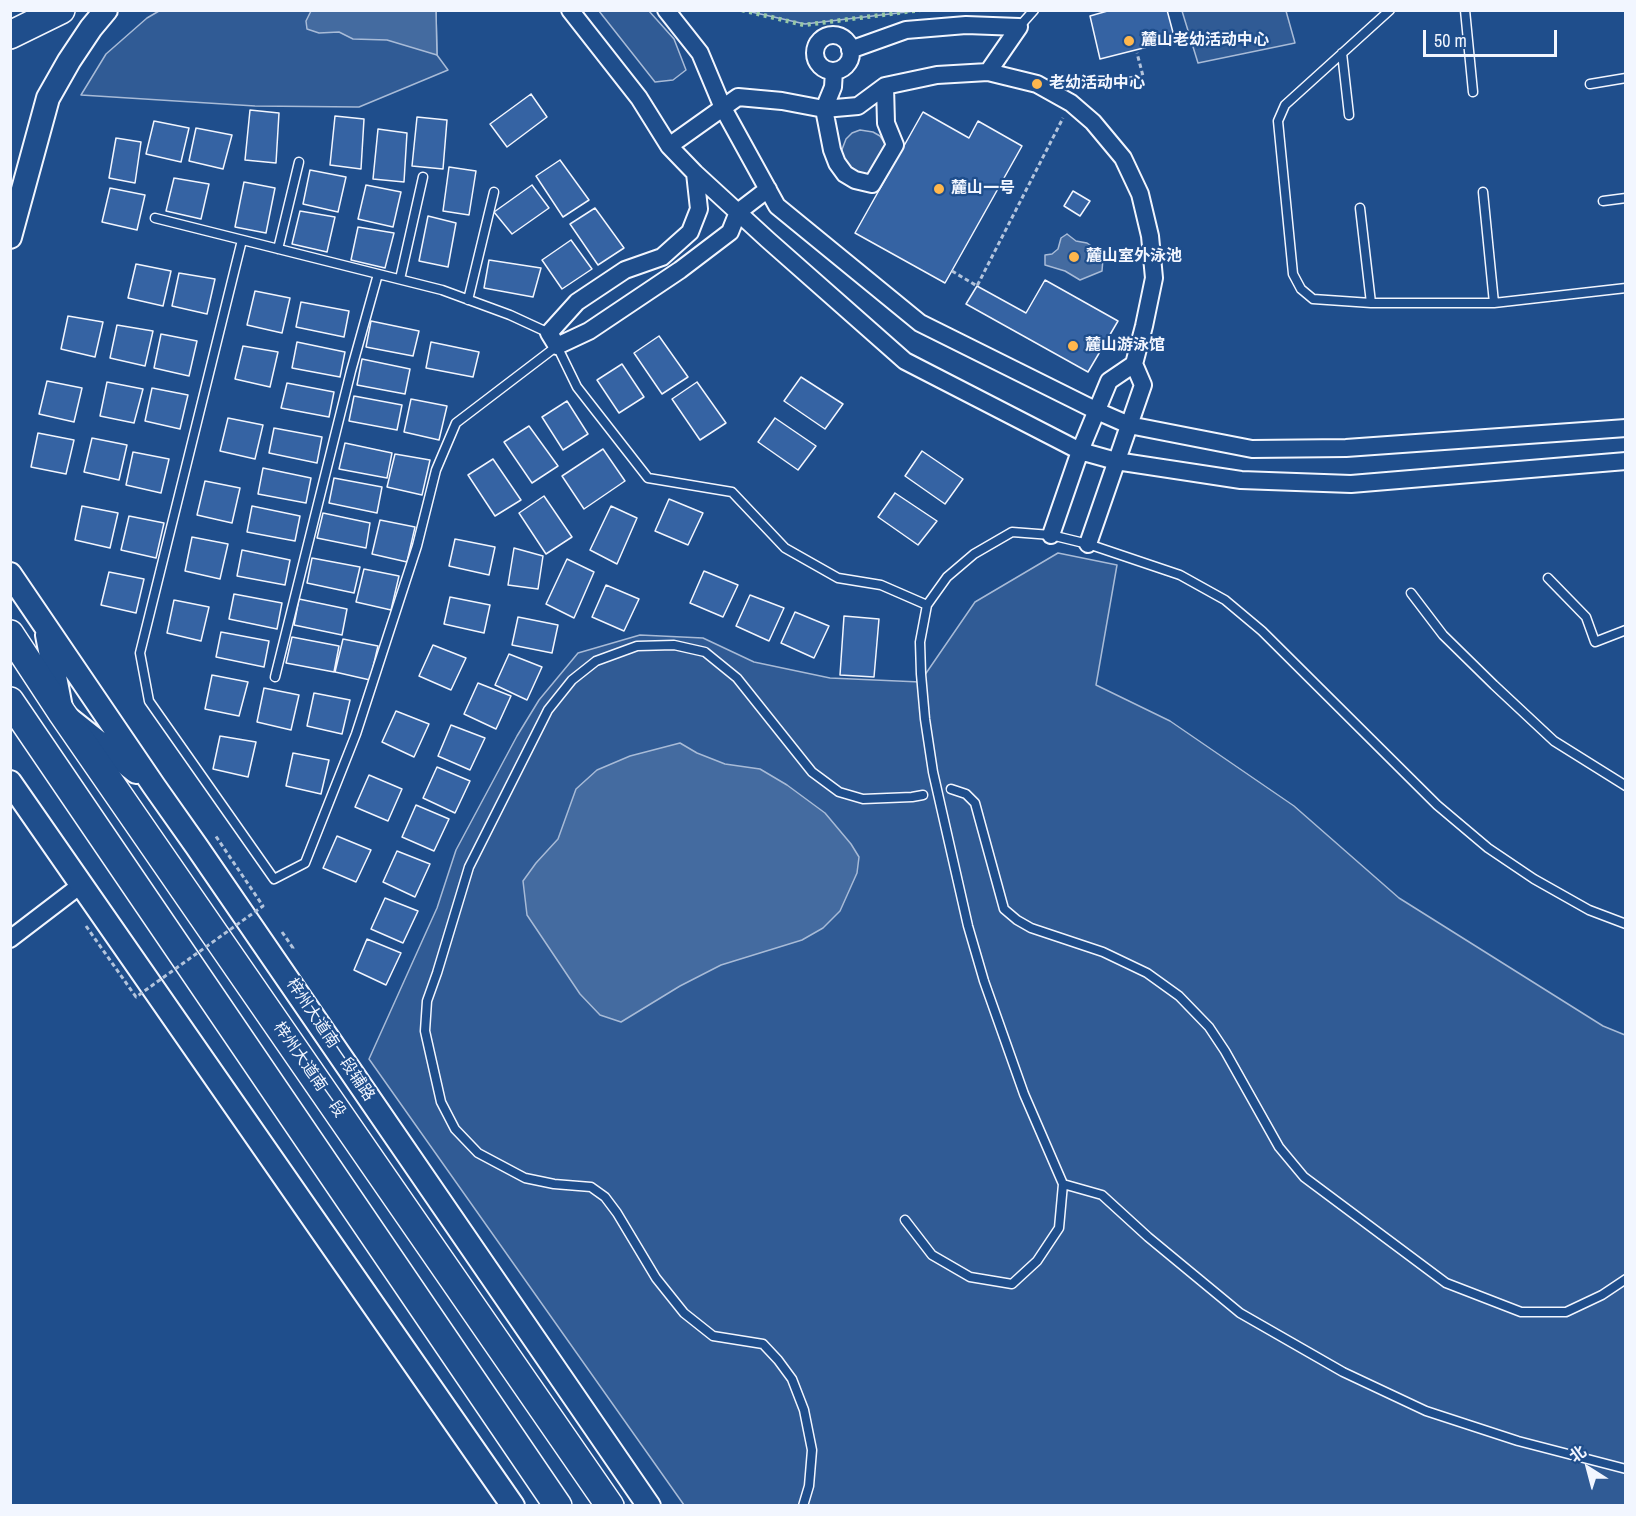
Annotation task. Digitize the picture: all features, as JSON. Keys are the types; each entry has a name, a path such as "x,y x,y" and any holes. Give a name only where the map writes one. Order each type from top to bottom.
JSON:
{"highway":[{"path":"10,35 61,10"},
{"name":"梓州大道南一段","path":"10,633 62,713 610,1506"},
{"path":"10,701 558,1506"}],"main road":[{"path":"10,237 48,98 69,61 106,10"},
{"name":"梓州大道南一段辅路","path":"10,574 650,1506"},
{"path":"44,623 62,713 154,786"},
{"path":"10,769 15,788 513,1506"}],"street":[{"path":"570,10 639,98 669,146 695,173 905,361 1080,451 1116,461 1241,480 1351,484 1626,461"},
{"path":"666,10 700,53 723,108 777,206 920,323 1097,411 1129,424 1252,448 1346,448 1626,429"},
{"path":"850,50 906,30 966,25 1019,27"},
{"path":"988,72 1019,27"},
{"path":"835,35 845,40 850,50 845,66 834,71 823,68 815,52 819,41 835,35"},
{"path":"834,71 833,87 824,109 831,150 845,174 855,180 872,184 895,145 886,123 885,86"},
{"path":"669,146 738,97 782,101 824,109 858,106 885,86 937,75 988,72 1037,84 1071,103 1093,122 1123,158 1140,194 1150,236 1154,278 1134,364 1143,385 1088,544"},
{"path":"553,339 578,302 625,270 662,257 690,231 699,209 695,173"},
{"path":"553,339 589,331 680,270 729,232 738,212 768,189"},
{"path":"611,280 614,298 626,306"},
{"path":"1051,535 1080,451 1109,381 1134,364"},
{"path":"10,939 82,884"}],"lane":[{"path":"1019,27 1034,10"},
{"path":"1390,10 1285,105 1278,122 1293,274 1301,289 1313,299 1371,303 1494,303 1626,288"},
{"path":"1465,10 1473,92"},
{"path":"1342,53 1349,115"},
{"path":"1590,84 1626,78"},
{"path":"278,249 299,162"},
{"path":"400,279 423,177"},
{"path":"468,300 494,192"},
{"path":"1483,192 1494,303"},
{"path":"1603,201 1626,198"},
{"path":"1360,208 1371,303"},
{"path":"155,218 442,290 510,315 553,339 577,387 648,478 732,492 785,549 838,578 881,585 927,605"},
{"path":"242,240 140,653 148,701 274,879 305,863 356,734 417,546 436,470 456,423 553,339"},
{"path":"274,677 351,371 378,274"},
{"path":"905,1220 932,1255 970,1277 1012,1284 1037,1262 1059,1228 1063,1184 1024,1094 984,981 968,926 933,772 925,718 920,642 927,605 947,577 974,554 1012,532 1051,535 1088,544 1180,575 1225,600 1262,632 1437,805 1488,848 1534,879 1589,910 1626,924"},
{"path":"1548,578 1586,617 1594,642 1626,630"},
{"path":"1411,593 1443,635 1554,741 1626,786"},
{"path":"803,1506 809,1486 812,1450 804,1410 792,1379 778,1360 763,1344 713,1336 684,1313 656,1278 617,1213 604,1197 591,1187 554,1184 525,1178 478,1152 455,1129 441,1102 425,1030 427,1001 469,867 548,710 572,680 596,661 637,646 674,645 705,652 736,678 812,772 839,792 862,799 923,795"},
{"path":"951,789 966,794 975,803 1004,909 1031,928 1103,952 1147,973 1179,996 1209,1027 1279,1147 1304,1177 1446,1283 1521,1312 1566,1312 1602,1295 1626,1279"},
{"path":"1063,1184 1102,1195 1148,1238 1240,1313 1343,1372 1426,1411 1518,1441 1626,1469"}],"path":[{"path":"952,271 977,286 1071,103 1084,83 1143,76 1137,53"},
{"path":"86,926 136,997 263,906 215,835"}],"shaded area":[{"path":"747,10 915,11 805,24"},
{"path":"159,11 436,11 437,55 448,70 359,107 255,106 81,95 106,54 147,18"},
{"path":"311,11 436,11 437,55 387,40 353,39 339,32 319,33 307,29 306,21"},
{"path":"599,11 649,11 674,39 686,70 673,80 655,82"},
{"path":"1182,11 1286,11 1295,43 1198,63"},
{"path":"860,130 873,132 880,136 887,149 873,173 866,175 858,174 846,166 841,152 846,139 852,133"},
{"name":"麓山室外泳池","path":"1067,234 1076,241 1087,243 1096,249 1103,258 1102,271 1080,280 1065,271 1045,265 1045,255 1052,254 1058,249 1061,238"},
{"path":"1058,553 1117,565 1096,685 1170,721 1294,806 1399,898 1603,1026 1625,1035 1625,1505 684,1505 369,1059 437,908 456,850 517,736 539,700 578,653 640,635 703,638 754,662 830,678 920,682 975,602"},
{"path":"680,743 697,753 725,764 760,769 787,785 825,813 851,844 859,857 857,873 840,911 823,928 802,940 721,965 680,986 621,1022 600,1015 580,994 527,915 523,881 558,839 576,789 597,770 630,756"}],"building":[{"path":"1111,10 1167,10 1175,40 1100,59 1090,16"},
{"path":"531,94 547,117 507,147 490,124"},
{"path":"250,110 279,113 276,163 245,160"},
{"name":"麓山一号","path":"923,112 969,138 978,121 1022,146 945,283 855,233"},
{"path":"335,116 364,119 361,169 330,165"},
{"path":"417,117 447,120 443,169 412,166"},
{"path":"154,121 189,128 181,162 146,154"},
{"path":"196,128 232,135 223,169 189,161"},
{"path":"378,129 407,133 404,182 373,179"},
{"path":"116,138 141,142 135,183 109,178"},
{"path":"560,160 589,200 563,217 536,176"},
{"path":"449,167 476,171 469,215 443,211"},
{"path":"310,170 346,177 338,212 303,204"},
{"path":"174,178 209,184 201,219 166,211"},
{"path":"244,182 275,188 266,233 235,227"},
{"path":"366,185 401,192 393,227 358,219"},
{"path":"532,185 549,208 512,234 494,212"},
{"path":"110,188 145,195 137,230 102,222"},
{"path":"1073,191 1090,201 1080,216 1064,206"},
{"path":"595,208 624,248 598,265 570,224"},
{"path":"300,211 335,217 327,252 292,244"},
{"path":"428,216 456,223 448,267 419,261"},
{"path":"358,227 394,233 385,268 351,260"},
{"path":"571,240 592,269 562,289 542,260"},
{"path":"489,260 541,268 533,297 484,288"},
{"path":"136,264 171,271 163,306 128,298"},
{"path":"179,273 215,279 207,314 172,306"},
{"name":"麓山游泳馆","path":"1045,280 1118,321 1088,372 966,304 977,286 1026,313"},
{"path":"255,291 290,298 282,333 247,325"},
{"path":"301,302 349,311 344,337 296,327"},
{"path":"68,316 103,322 95,357 61,349"},
{"path":"371,321 419,331 413,356 366,347"},
{"path":"117,325 153,331 145,366 110,358"},
{"path":"161,334 197,341 189,376 154,368"},
{"path":"659,336 688,377 662,394 634,353"},
{"path":"297,342 345,352 340,377 292,368"},
{"path":"431,342 479,352 473,377 426,368"},
{"path":"243,346 278,352 270,387 235,379"},
{"path":"362,359 410,369 405,394 357,385"},
{"path":"622,364 644,397 619,413 597,380"},
{"path":"801,377 843,404 825,429 784,401"},
{"path":"47,381 82,388 74,422 39,414"},
{"path":"107,382 143,389 134,423 100,416"},
{"path":"697,382 726,423 700,440 672,399"},
{"path":"287,383 334,392 329,417 281,408"},
{"path":"152,388 188,395 180,429 145,421"},
{"path":"354,396 402,405 397,430 349,421"},
{"path":"411,399 447,406 439,440 404,432"},
{"path":"567,401 588,434 563,450 542,417"},
{"path":"228,418 263,425 255,459 220,451"},
{"path":"775,418 816,446 798,470 758,442"},
{"path":"529,426 558,466 532,483 504,442"},
{"path":"274,428 322,437 317,463 269,453"},
{"path":"38,433 74,440 66,474 31,467"},
{"path":"92,438 127,445 119,480 84,472"},
{"path":"345,443 392,453 387,478 339,469"},
{"path":"603,449 625,481 584,509 562,476"},
{"path":"922,451 963,479 945,504 905,476"},
{"path":"133,452 169,459 161,493 126,485"},
{"path":"395,454 430,460 422,495 387,487"},
{"path":"493,459 521,500 495,516 468,475"},
{"path":"263,468 311,478 306,503 258,494"},
{"path":"334,478 382,487 377,513 329,503"},
{"path":"205,481 240,488 232,523 197,515"},
{"path":"895,493 937,521 918,545 878,517"},
{"path":"544,496 572,537 546,554 519,513"},
{"path":"669,499 703,513 688,545 655,531"},
{"path":"82,506 118,513 110,548 75,540"},
{"path":"252,506 300,516 295,541 247,532"},
{"path":"611,506 637,518 617,564 590,550"},
{"path":"323,513 370,523 366,548 317,538"},
{"path":"129,516 164,523 156,558 121,550"},
{"path":"380,520 415,527 407,562 372,554"},
{"path":"192,537 228,544 220,579 185,571"},
{"path":"455,539 495,547 489,575 449,566"},
{"path":"514,548 543,556 538,589 508,585"},
{"path":"242,550 290,560 285,585 237,576"},
{"path":"312,558 360,567 354,593 307,583"},
{"path":"567,559 594,572 574,618 546,604"},
{"path":"364,569 399,576 391,610 356,602"},
{"path":"704,571 738,585 723,617 690,603"},
{"path":"109,572 144,579 136,613 101,605"},
{"path":"606,585 639,599 624,631 592,617"},
{"path":"234,594 282,603 277,629 229,619"},
{"path":"750,595 784,608 769,641 736,626"},
{"path":"450,597 490,605 484,633 444,624"},
{"path":"299,599 347,609 342,635 294,625"},
{"path":"174,600 209,607 201,641 167,633"},
{"path":"795,612 829,626 814,658 781,643"},
{"path":"844,616 879,619 874,677 840,675"},
{"path":"518,617 558,625 552,653 512,645"},
{"path":"221,632 269,641 264,667 216,657"},
{"path":"292,637 339,646 334,672 286,663"},
{"path":"343,639 378,646 370,680 335,672"},
{"path":"433,645 466,658 451,690 419,676"},
{"path":"509,654 542,667 527,700 495,685"},
{"path":"212,675 248,682 239,716 205,709"},
{"path":"478,683 511,696 496,729 464,714"},
{"path":"264,688 299,695 291,730 257,722"},
{"path":"314,693 350,700 342,734 307,726"},
{"path":"396,711 429,724 414,757 382,742"},
{"path":"451,725 485,738 470,770 438,756"},
{"path":"220,736 256,742 248,777 213,769"},
{"path":"293,753 329,760 321,794 286,786"},
{"path":"437,767 470,781 455,813 423,798"},
{"path":"369,775 402,789 388,821 355,807"},
{"path":"416,805 449,819 434,851 402,837"},
{"path":"337,836 371,850 356,882 323,868"},
{"path":"397,851 430,864 415,897 383,882"},
{"path":"385,898 418,911 403,943 371,929"},
{"path":"367,939 401,953 386,985 354,970"}],"hedge":[{"path":"742,10 804,25 920,10"}],"place":[{"name":"麓山老幼活动中心","path":"1129,41"},
{"name":"老幼活动中心","path":"1037,84"},
{"name":"麓山一号","path":"939,189"},
{"name":"麓山室外泳池","path":"1074,257"},
{"name":"麓山游泳馆","path":"1073,346"}]}
